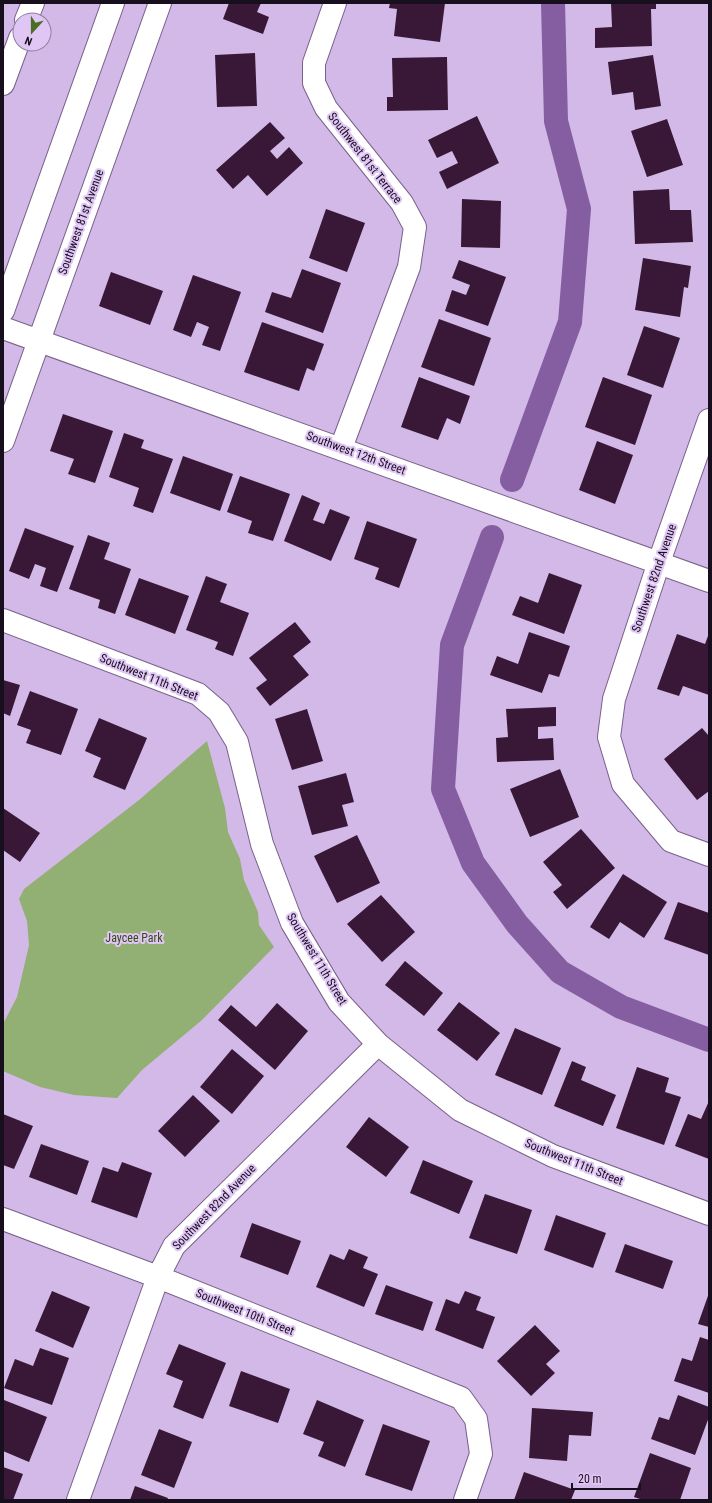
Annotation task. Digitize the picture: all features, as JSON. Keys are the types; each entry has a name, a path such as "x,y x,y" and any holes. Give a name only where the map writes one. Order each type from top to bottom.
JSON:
{"street":[{"path":"3,311 113,3"},
{"name":"Southwest 81st Avenue","path":"3,441 160,3"},
{"name":"Southwest 81st Terrace","path":"336,3 314,63 314,83 326,108 402,203 415,227 409,267 341,448"},
{"path":"3,84 15,52"},
{"name":"Southwest 12th Street","path":"3,328 709,581"},
{"name":"Southwest 82nd Avenue","path":"709,420 659,562 614,699 609,737 623,784 671,840 709,854"},
{"name":"Southwest 11th Street","path":"3,620 198,694 219,712 236,742 262,844 292,923 340,1002 378,1044 460,1110 554,1156 709,1214"},
{"name":"Southwest 82nd Avenue","path":"78,1500 158,1277 174,1246 378,1044"},
{"name":"Southwest 10th Street","path":"3,1219 158,1277 461,1398 476,1419 481,1454 465,1500"}],"green space":[{"name":"Jaycee Park","path":"207,741 225,808 228,832 240,859 244,880 258,912 259,925 274,947 202,1020 142,1070 117,1098 74,1095 40,1087 3,1071 3,1024 17,997 29,945 27,921 19,899 24,889 139,800"}],"building":[{"path":"229,3 261,3 257,12 269,17 263,34 223,19"},
{"path":"390,3 445,3 440,42 394,36 397,9 389,8"},
{"path":"611,3 656,3 656,9 651,9 652,46 595,48 595,28 612,27"},
{"path":"255,53 257,106 217,107 215,55"},
{"path":"653,55 661,106 635,110 633,92 612,95 608,62"},
{"path":"447,57 448,110 387,111 387,97 393,97 392,58"},
{"path":"477,116 499,163 447,189 439,172 458,163 452,151 437,158 428,140"},
{"path":"667,119 683,165 647,177 631,131"},
{"path":"270,122 285,138 270,151 277,159 289,147 303,163 267,196 248,175 233,189 216,170"},
{"path":"669,189 670,210 691,210 693,242 635,244 633,191"},
{"path":"462,199 501,201 500,248 461,247"},
{"path":"326,209 365,223 347,272 309,258"},
{"path":"643,258 691,266 688,288 684,287 680,317 635,310"},
{"path":"459,260 506,277 488,326 445,311 452,290 466,295 470,285 452,278"},
{"path":"302,269 341,283 323,333 265,312 272,292 291,298"},
{"path":"111,272 163,291 150,325 99,306"},
{"path":"193,275 241,292 220,351 202,345 209,327 197,322 191,337 173,330"},
{"path":"439,319 491,338 474,386 421,367"},
{"path":"262,322 324,344 314,371 307,368 299,391 244,372"},
{"path":"644,326 680,338 663,388 627,375"},
{"path":"419,377 470,396 460,424 447,418 438,440 401,427"},
{"path":"603,377 652,395 635,445 585,427"},
{"path":"63,414 113,431 95,483 68,474 74,459 50,451"},
{"path":"124,433 144,440 141,448 173,459 153,513 133,506 139,488 109,477"},
{"path":"597,441 633,455 615,504 579,490"},
{"path":"183,456 233,474 220,511 170,493"},
{"path":"240,476 290,494 273,541 248,533 252,521 227,512"},
{"path":"302,495 320,503 313,520 324,524 330,509 350,517 331,561 284,541"},
{"path":"367,521 417,539 399,588 375,579 379,568 354,559"},
{"path":"25,528 74,546 57,592 40,586 46,568 35,564 29,579 9,571"},
{"path":"88,535 110,543 104,559 131,569 115,614 98,608 100,600 69,589"},
{"path":"549,573 582,585 564,634 512,615 520,596 538,603"},
{"path":"206,576 227,584 220,602 249,613 233,656 215,649 218,642 186,630"},
{"path":"139,578 189,596 175,634 125,615"},
{"path":"295,622 311,642 293,656 309,675 270,706 256,688 267,680 249,658"},
{"path":"529,632 570,646 559,677 549,674 542,693 490,675 497,656 518,664"},
{"path":"677,634 705,644 709,636 709,695 683,686 679,696 657,689"},
{"path":"3,680 20,685 10,716 3,713"},
{"path":"30,691 78,709 61,755 26,743 31,730 17,725"},
{"path":"556,707 556,726 538,727 538,739 553,738 554,760 497,762 496,738 508,737 506,709"},
{"path":"307,709 323,761 292,770 275,719"},
{"path":"99,718 147,738 125,790 93,777 101,758 85,751"},
{"path":"702,728 709,736 709,791 697,800 664,759"},
{"path":"560,769 579,817 530,837 510,789"},
{"path":"346,773 354,802 342,805 348,826 312,835 298,786"},
{"path":"3,808 40,833 20,862 3,850"},
{"path":"581,829 615,868 567,909 553,892 562,885 543,862"},
{"path":"357,835 380,883 337,903 314,856"},
{"path":"623,874 667,902 644,938 620,922 609,939 590,927"},
{"path":"381,895 415,932 382,962 347,924"},
{"path":"678,902 709,913 709,955 664,939"},
{"path":"405,961 443,993 424,1016 385,985"},
{"path":"459,1002 500,1033 477,1061 437,1030"},
{"path":"277,1003 308,1031 275,1070 218,1020 231,1005 256,1027"},
{"path":"515,1028 561,1048 542,1095 495,1075"},
{"path":"232,1049 264,1076 232,1114 200,1087"},
{"path":"572,1061 586,1067 581,1080 616,1095 603,1126 554,1106"},
{"path":"637,1067 669,1078 665,1092 681,1097 664,1145 616,1128"},
{"path":"193,1095 220,1121 185,1157 158,1131"},
{"path":"709,1101 709,1159 675,1146 688,1114 701,1119"},
{"path":"3,1114 33,1126 14,1169 3,1165"},
{"path":"369,1117 409,1147 386,1177 346,1147"},
{"path":"41,1144 89,1161 77,1195 29,1177"},
{"path":"423,1160 473,1181 459,1214 410,1193"},
{"path":"122,1162 152,1173 137,1218 91,1202 103,1167 118,1172"},
{"path":"485,1194 532,1210 517,1254 469,1238"},
{"path":"556,1215 606,1233 593,1268 544,1250"},
{"path":"252,1223 301,1241 288,1275 240,1257"},
{"path":"625,1244 673,1261 663,1289 615,1272"},
{"path":"349,1249 368,1257 363,1268 378,1274 364,1307 316,1287 330,1254 344,1260"},
{"path":"386,1285 433,1302 423,1331 375,1314"},
{"path":"52,1291 90,1307 73,1348 35,1331"},
{"path":"465,1291 481,1297 476,1310 495,1317 483,1349 435,1330 446,1299 459,1304"},
{"path":"709,1293 709,1327 698,1324"},
{"path":"535,1325 560,1351 546,1364 555,1373 531,1396 497,1361"},
{"path":"700,1337 709,1340 709,1393 674,1381 682,1358 692,1361"},
{"path":"179,1344 226,1363 203,1419 173,1407 183,1381 166,1374"},
{"path":"40,1348 69,1358 52,1405 4,1388 15,1359 33,1366"},
{"path":"241,1371 290,1389 278,1423 229,1406"},
{"path":"678,1395 709,1407 709,1417 695,1455 651,1439 659,1417 669,1420"},
{"path":"4,1400 47,1417 29,1462 3,1451"},
{"path":"317,1400 364,1420 345,1467 318,1456 324,1442 303,1434"},
{"path":"532,1408 593,1412 591,1436 569,1435 567,1461 529,1458"},
{"path":"383,1424 430,1441 412,1491 365,1475"},
{"path":"159,1429 192,1442 174,1488 141,1475"},
{"path":"650,1453 691,1468 680,1500 643,1500 634,1497"},
{"path":"3,1467 23,1474 13,1500 3,1500"},
{"path":"524,1472 575,1490 571,1500 514,1500"},
{"path":"135,1486 168,1498 167,1500 130,1500"}],"waterway":[{"path":"512,480 570,322 579,209 556,121 553,3"},
{"path":"492,537 452,645 443,789 473,863 517,924 560,972 621,1007 709,1040"}]}
